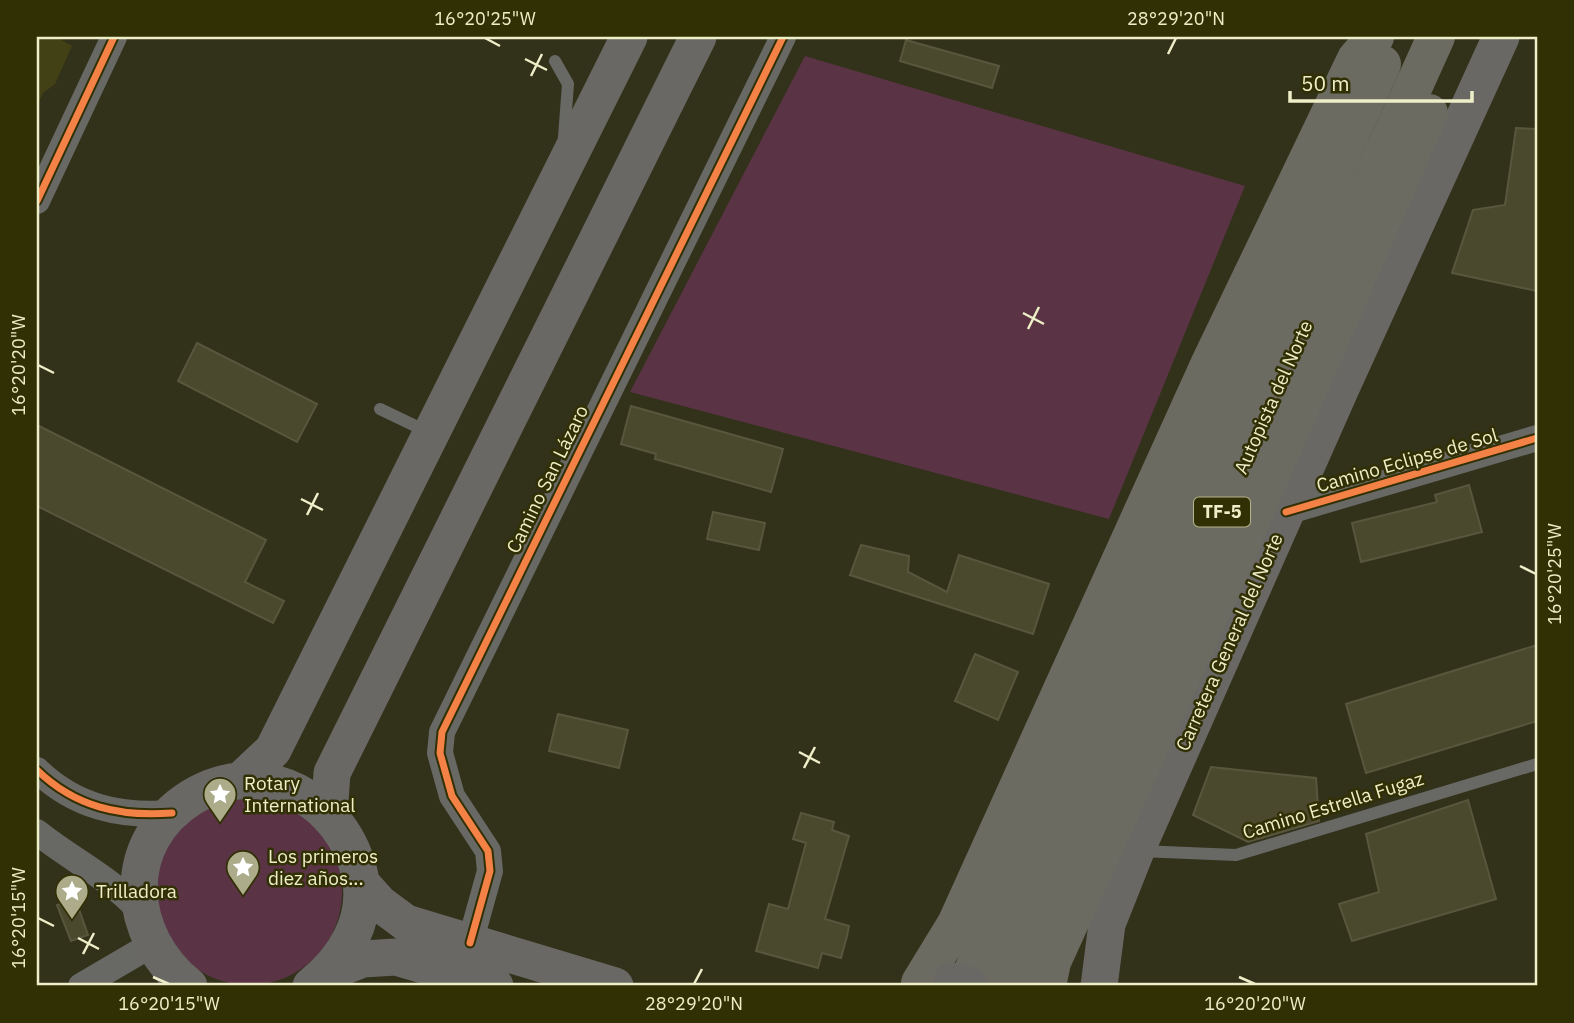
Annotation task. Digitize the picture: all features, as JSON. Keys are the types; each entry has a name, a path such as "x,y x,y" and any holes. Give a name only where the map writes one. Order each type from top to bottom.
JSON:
{"highway":[{"path":"943,985 956,924 1209,365 1356,59 1375,37"},
{"name":"Autopista del Norte","path":"943,985 1394,37"},
{"name":"Autopista del Norte","path":"1007,986 1436,37"},
{"path":"1047,986 1052,962 1390,208 1459,37"}],"main road":[{"path":"240,782 273,750 629,37"},
{"path":"329,814 332,773 698,37"},
{"name":"Carretera General del Norte","path":"1099,986 1107,924 1136,851 1501,37"},
{"path":"189,986 168,970 151,945 139,911 140,875 151,842 172,813 192,797 215,787 240,782 265,782 289,788 310,798 329,814 345,834 356,858 362,883 361,907 355,931 344,953 320,979"},
{"path":"362,883 379,903 407,923 615,986"},
{"path":"320,979 363,959 396,957 495,986"}],"street":[{"path":"37,201 114,37"},
{"name":"Camino San Lázaro","path":"470,943 491,871 488,851 452,796 440,753 442,732 783,37"},
{"name":"Camino Eclipse de Sol","path":"1286,512 1537,438"},
{"path":"37,770 53,786 91,806 143,815 172,813"},
{"path":"37,832 63,853 122,891 139,911"},
{"path":"81,986 151,945"}],"lane":[{"path":"555,61 568,84 561,173"},
{"path":"380,409 431,434"},
{"name":"Camino Estrella Fugaz","path":"1136,851 1236,855 1537,764"}],"shaded area":[{"path":"37,37 56,37 72,46 55,84 43,93 37,106"},
{"path":"805,56 1245,186 1109,519 630,392"},
{"path":"249,799 285,806 315,826 335,856 342,892 335,928 315,958 285,978 249,985 213,978 183,958 163,928 156,892 163,856 183,826 213,806"}],"building":[{"path":"906,40 999,66 992,88 900,61"},
{"path":"1516,128 1537,129 1537,291 1452,273 1473,210 1505,205"},
{"path":"197,343 317,404 297,442 178,381"},
{"path":"631,406 783,449 771,492 655,459 656,454 621,444"},
{"path":"37,425 266,540 245,582 284,601 273,623 37,506"},
{"path":"1469,485 1482,532 1361,562 1352,523 1437,502 1435,495"},
{"path":"713,512 765,523 759,550 707,539"},
{"path":"861,545 909,556 908,572 947,592 959,555 1049,584 1033,634 850,575"},
{"path":"1537,645 1537,721 1366,773 1346,704"},
{"path":"975,654 1018,672 998,720 955,701"},
{"path":"558,714 628,730 619,768 549,751"},
{"path":"1211,767 1316,778 1319,821 1248,842 1193,815"},
{"path":"1468,800 1496,899 1352,941 1339,904 1379,892 1366,834"},
{"path":"801,813 834,822 832,830 849,836 825,919 849,926 847,936 841,958 822,953 818,968 756,951 769,904 788,909 806,843 793,839"},
{"path":"75,898 88,935 71,941 57,905"}],"cycle path":[{"path":"37,201 114,37"},
{"path":"470,943 490,871 488,851 452,796 440,753 442,732 783,37"},
{"path":"1286,512 1537,438"},
{"path":"37,770 67,793 99,807 134,813 172,813"}],"place":[{"name":"Rotary International","path":"220,824"},
{"name":"Los primeros diez años...","path":"243,897"},
{"name":"Trilladora","path":"72,921"}]}
